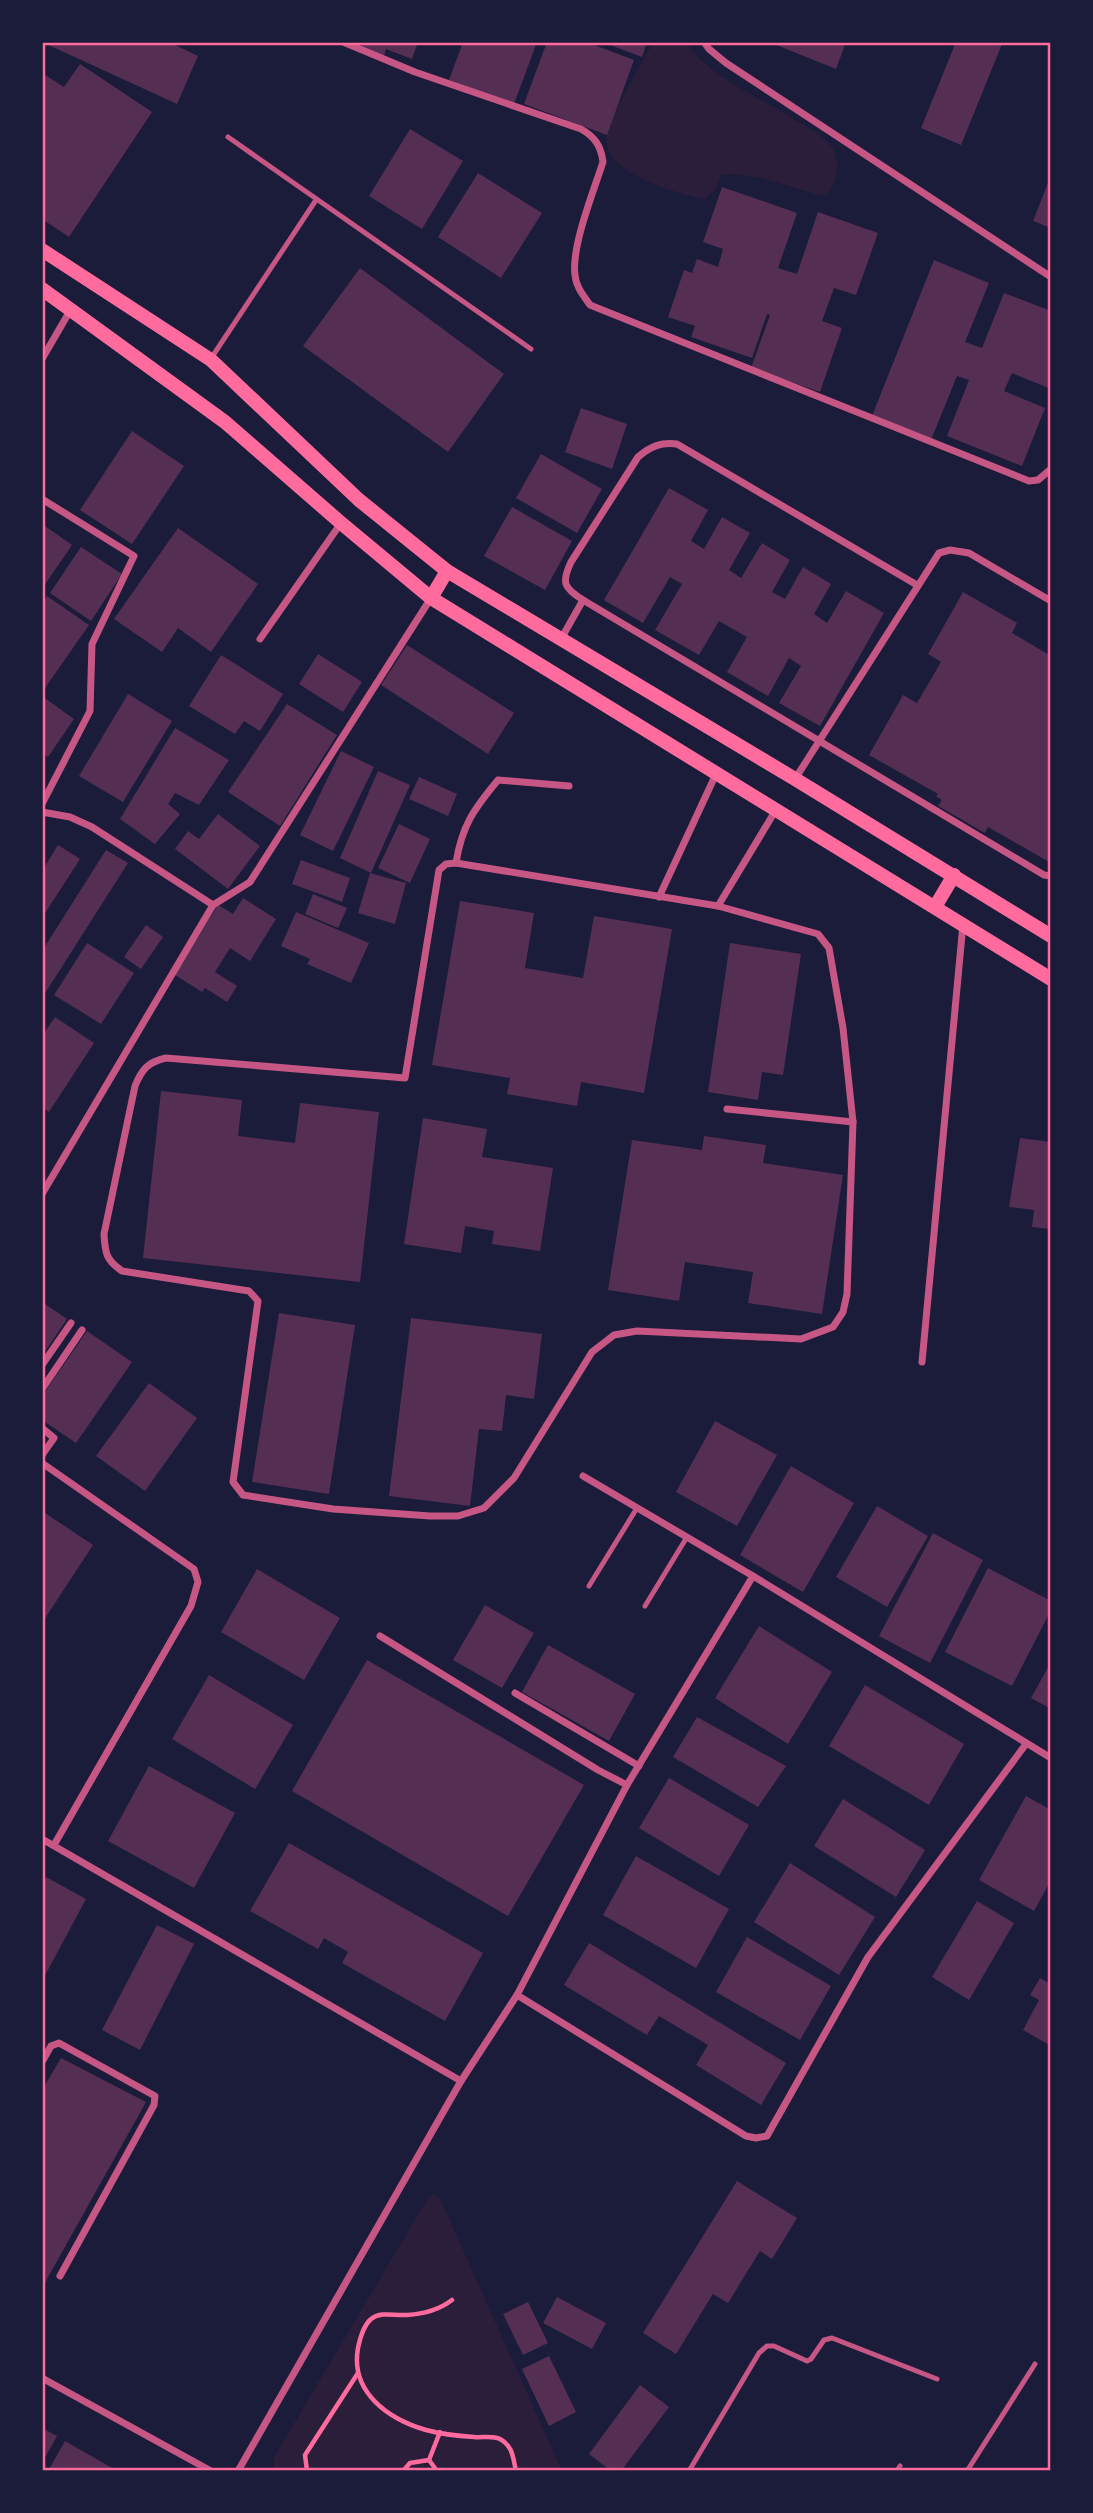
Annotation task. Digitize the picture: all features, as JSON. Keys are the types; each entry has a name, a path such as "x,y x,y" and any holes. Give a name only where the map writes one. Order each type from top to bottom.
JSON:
{"main road":[{"path":"42,250 211,360 359,500 447,571 1051,936"},
{"path":"42,289 225,422 431,598 777,808 1051,979"},
{"path":"431,598 447,571"},
{"path":"935,906 954,875"}],"street":[{"path":"343,42 415,72 581,129 595,140 601,150 603,162 576,249 574,274 579,291 590,305 1029,481 1038,480 1051,469"},
{"path":"704,42 726,63 1051,277"},
{"path":"42,359 71,309"},
{"path":"917,585 677,444 664,442 648,448 638,457 565,573 565,584 570,592 1044,875 1051,876"},
{"path":"42,499 134,556 92,644 90,711 42,804"},
{"path":"260,639 341,523"},
{"path":"795,779 939,553 950,550 969,554 1051,601"},
{"path":"42,1194 213,905 250,882 431,598"},
{"path":"560,639 583,600"},
{"path":"659,897 717,772"},
{"path":"456,863 460,838 467,821 498,780 569,786"},
{"path":"718,906 777,808"},
{"path":"42,812 70,817 92,827 213,905"},
{"path":"456,863 718,906 818,934 825,940 843,1028 853,1122 843,1312 834,1327 801,1339 637,1331 614,1335 592,1352 514,1478 484,1508 458,1516 333,1509 243,1495 233,1482 258,1301 249,1291 122,1270 108,1262 105,1251 104,1234 135,1086 141,1071 153,1061 166,1058 405,1078 439,870 446,864 456,863"},
{"path":"922,1362 963,924"},
{"path":"727,1109 853,1122"},
{"path":"42,1365 71,1323"},
{"path":"42,1389 82,1330"},
{"path":"42,1428 54,1438 42,1455"},
{"path":"42,1463 194,1569 198,1582 191,1605 54,1845"},
{"path":"583,1476 1051,1758"},
{"path":"238,2471 461,2081 517,1995 627,1785 753,1576"},
{"path":"380,1636 598,1770 627,1785"},
{"path":"515,1693 639,1766"},
{"path":"517,1995 746,2136 767,2136 868,1957 1026,1744"},
{"path":"42,1839 461,2081"},
{"path":"42,2062 51,2046 59,2043 155,2096 154,2105 60,2276"},
{"path":"42,2378 211,2471"}],"lane":[{"path":"228,137 531,349"},
{"path":"211,360 316,200"},
{"path":"589,1586 638,1508"},
{"path":"645,1606 687,1537"},
{"path":"689,2471 759,2353 767,2346 774,2346 807,2361 824,2340 832,2338 937,2379"},
{"path":"967,2471 1035,2364"}],"path":[{"path":"452,2300 443,2307 425,2313 406,2316 381,2314 369,2320 362,2331 356,2359 362,2387 378,2405 399,2420 427,2430 502,2440 511,2448 516,2471"},
{"path":"307,2471 305,2455 358,2373"},
{"path":"429,2460 440,2432"},
{"path":"403,2471 410,2463 429,2460"},
{"path":"429,2460 437,2471"}],"shaded area":[{"path":"653,42 687,42 697,56 730,82 827,141 837,162 836,178 828,192 822,196 759,178 721,175 715,190 704,199 651,183 615,161 606,138 608,124"},
{"path":"433,2194 440,2198 562,2471 274,2471 274,2457 428,2198"}],"building":[{"path":"42,42 169,42 198,56 177,104"},
{"path":"363,42 418,42 412,59 386,49 384,56 361,47"},
{"path":"463,42 537,42 514,104 449,80"},
{"path":"547,42 595,42 594,45 634,60 607,135 524,104"},
{"path":"602,42 647,42 642,57"},
{"path":"769,42 846,42 836,69"},
{"path":"956,42 1002,44 961,145 921,128"},
{"path":"80,64 152,112 69,237 42,219 42,73 64,87"},
{"path":"410,129 463,161 422,229 369,196"},
{"path":"478,173 542,213 501,278 438,237"},
{"path":"1051,175 1051,228 1033,221"},
{"path":"722,187 797,213 778,268 797,274 818,212 878,233 856,295 834,288 822,321 842,328 820,392 751,368 770,315 767,314 752,358 691,337 695,326 668,317 684,270 692,273 697,259 718,267 723,249 703,242"},
{"path":"934,260 989,283 965,342 982,348 1004,293 1051,311 1051,389 1012,373 1004,391 1045,408 1022,466 947,436 969,380 957,376 931,440 872,416"},
{"path":"360,268 504,374 448,452 303,346"},
{"path":"581,408 627,424 612,469 565,452"},
{"path":"132,431 184,466 132,544 80,510"},
{"path":"541,454 602,489 577,533 516,498"},
{"path":"669,488 708,510 691,541 704,549 722,517 750,533 729,570 741,578 762,543 790,560 772,592 785,599 803,567 831,584 814,614 827,623 846,591 884,613 820,726 779,703 801,666 789,658 768,696 727,672 747,637 719,621 699,655 655,630 682,584 670,577 643,623 604,600"},
{"path":"512,507 572,541 545,590 484,556"},
{"path":"42,524 72,545 42,589"},
{"path":"178,528 258,584 211,652 178,628 162,652 114,619"},
{"path":"81,547 122,574 91,621 50,593"},
{"path":"963,592 1017,623 1012,633 1051,656 1051,863 988,827 985,833 938,806 942,800 936,796 938,794 869,755 903,695 917,703 941,662 928,654"},
{"path":"47,596 89,625 45,688 42,686 42,604"},
{"path":"407,645 514,713 488,754 381,685"},
{"path":"318,654 362,682 343,712 299,684"},
{"path":"221,655 283,694 260,731 244,721 235,734 189,706"},
{"path":"128,694 172,721 123,802 79,776"},
{"path":"42,696 74,719 48,757 42,753"},
{"path":"287,704 337,735 280,826 228,792"},
{"path":"175,728 229,760 199,805 175,793 168,804 180,814 155,844 120,819"},
{"path":"341,751 374,767 333,851 300,835"},
{"path":"378,771 410,785 371,873 340,858"},
{"path":"419,777 457,794 448,816 409,799"},
{"path":"218,814 260,846 228,889 175,849 188,831 199,839"},
{"path":"399,824 430,839 410,883 378,868"},
{"path":"58,845 80,859 42,918 42,871"},
{"path":"106,850 128,863 42,998 42,951"},
{"path":"301,860 350,878 342,902 292,884"},
{"path":"370,873 406,883 395,924 358,913"},
{"path":"313,894 347,908 338,928 305,914"},
{"path":"243,898 276,919 250,961 230,948 215,972 237,986 227,1002 205,988 202,992 175,975 218,905 233,914"},
{"path":"460,901 534,913 525,968 583,978 594,916 672,929 644,1093 581,1082 577,1106 507,1094 510,1078 432,1065"},
{"path":"296,912 369,943 351,983 307,964 310,959 281,946"},
{"path":"146,925 163,937 141,969 124,957"},
{"path":"87,943 134,973 101,1024 54,995"},
{"path":"730,943 801,954 783,1075 762,1072 758,1100 708,1092"},
{"path":"55,1017 94,1043 49,1112 42,1108 42,1036"},
{"path":"161,1091 242,1100 238,1136 295,1143 300,1103 379,1112 360,1282 143,1258"},
{"path":"423,1118 487,1129 482,1157 553,1168 540,1251 492,1244 494,1231 465,1226 461,1253 404,1244"},
{"path":"704,1136 766,1145 763,1163 843,1175 822,1314 748,1303 753,1272 685,1262 679,1301 608,1290 632,1140 702,1150"},
{"path":"1020,1138 1051,1142 1051,1229 1032,1227 1034,1210 1009,1207"},
{"path":"42,1302 67,1319 42,1356"},
{"path":"279,1313 355,1325 329,1494 252,1482"},
{"path":"411,1318 542,1334 534,1399 506,1395 502,1431 479,1429 470,1506 389,1496"},
{"path":"87,1331 132,1362 76,1443 42,1420 42,1396"},
{"path":"149,1383 197,1418 145,1491 96,1456"},
{"path":"715,1421 777,1455 737,1526 676,1492"},
{"path":"791,1466 854,1503 803,1592 740,1555"},
{"path":"877,1506 928,1536 887,1607 836,1577"},
{"path":"42,1511 93,1545 42,1623"},
{"path":"933,1533 983,1560 930,1663 879,1636"},
{"path":"988,1568 1051,1601 1051,1610 1012,1686 945,1652"},
{"path":"257,1569 340,1618 304,1680 221,1632"},
{"path":"485,1605 534,1633 502,1688 453,1660"},
{"path":"759,1626 832,1672 788,1744 715,1698"},
{"path":"548,1645 635,1694 609,1741 522,1692"},
{"path":"367,1660 584,1785 508,1916 292,1791"},
{"path":"1051,1662 1051,1709 1031,1698"},
{"path":"209,1675 293,1725 255,1789 172,1739"},
{"path":"865,1685 964,1744 929,1805 829,1746"},
{"path":"697,1717 786,1766 758,1807 673,1757"},
{"path":"149,1766 235,1813 194,1888 108,1841"},
{"path":"669,1778 749,1825 719,1876 639,1828"},
{"path":"1026,1796 1051,1810 1051,1880 1034,1911 979,1880"},
{"path":"843,1799 925,1850 896,1897 814,1846"},
{"path":"289,1843 483,1953 445,2021 342,1963 348,1952 324,1938 318,1949 250,1911"},
{"path":"636,1856 729,1909 696,1968 603,1915"},
{"path":"790,1863 875,1917 839,1975 754,1922"},
{"path":"46,1877 86,1899 42,1981 42,1885"},
{"path":"977,1901 1014,1923 969,2000 932,1977"},
{"path":"157,1925 194,1944 140,2050 102,2030"},
{"path":"747,1937 831,1986 800,2040 716,1992"},
{"path":"589,1943 786,2063 761,2105 696,2065 708,2045 659,2016 647,2035 564,1985"},
{"path":"1040,1978 1049,1983 1051,1979 1051,2046 1023,2030 1039,2000 1030,1995"},
{"path":"61,2058 146,2102 42,2288 42,2090"},
{"path":"737,2181 797,2218 772,2259 760,2251 728,2303 713,2294 676,2354 643,2333"},
{"path":"557,2297 606,2323 592,2349 543,2323"},
{"path":"528,2302 548,2343 523,2355 503,2314"},
{"path":"549,2356 576,2412 549,2426 522,2369"},
{"path":"640,2385 669,2407 621,2471 611,2471 589,2454"},
{"path":"42,2428 57,2436 42,2463"},
{"path":"65,2441 112,2468 110,2471 48,2471"}]}
